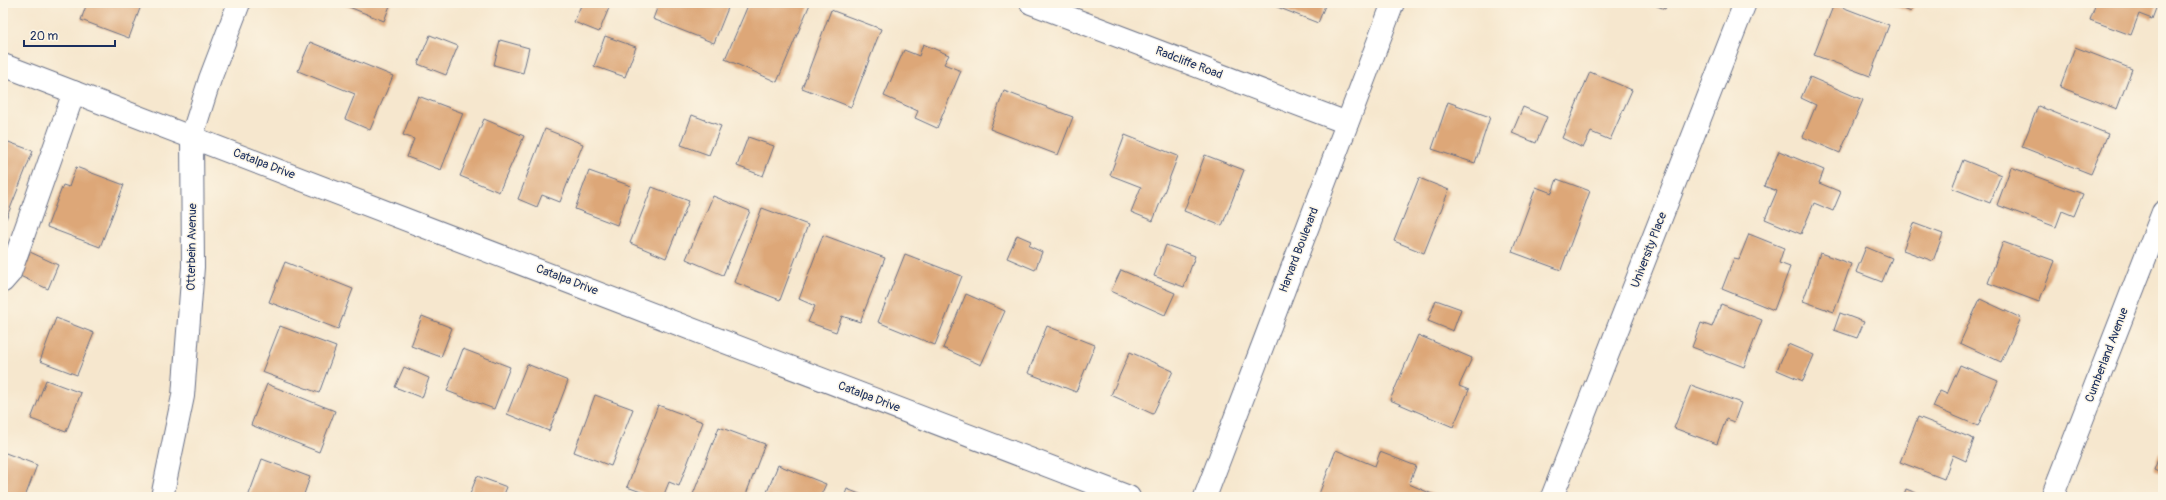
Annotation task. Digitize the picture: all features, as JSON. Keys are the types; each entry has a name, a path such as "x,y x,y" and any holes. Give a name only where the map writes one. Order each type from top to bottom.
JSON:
{"street":[{"name":"Otterbein Avenue","path":"162,497 183,396 192,282 192,136 210,79 239,3"},
{"name":"Radcliffe Road","path":"1031,3 1347,123"},
{"name":"Harvard Boulevard","path":"1205,497 1393,3"},
{"name":"University Place","path":"1552,497 1745,3"},
{"name":"Catalpa Drive","path":"3,65 192,136 1130,497"},
{"path":"3,281 10,273 74,92"},
{"name":"Cumberland Avenue","path":"2052,497 2163,212"}],"building":[{"path":"87,3 142,3 129,38 81,20"},
{"path":"339,3 391,3 384,21"},
{"path":"582,3 611,3 599,32 574,22"},
{"path":"659,3 730,3 714,43 653,19"},
{"path":"749,3 810,4 777,82 725,59"},
{"path":"1267,3 1326,3 1318,23"},
{"path":"1649,3 1667,3 1665,9"},
{"path":"1889,3 1915,3 1911,12"},
{"path":"2096,3 2158,3 2152,19 2139,14 2131,35 2090,20"},
{"path":"1834,4 1889,25 1870,76 1814,55"},
{"path":"831,10 881,29 851,107 802,88"},
{"path":"430,35 458,46 446,75 418,64"},
{"path":"605,36 636,47 625,77 594,66"},
{"path":"500,40 529,48 523,73 494,65"},
{"path":"310,42 393,76 370,130 345,119 355,94 298,71"},
{"path":"923,44 949,55 944,64 961,71 937,128 915,118 918,111 884,96 904,50 919,56"},
{"path":"2075,47 2132,69 2117,109 2060,87"},
{"path":"1590,72 1632,90 1610,140 1591,132 1583,148 1562,138"},
{"path":"1810,77 1863,100 1840,153 1803,137 1816,105 1801,98"},
{"path":"1004,91 1073,117 1058,155 990,129"},
{"path":"418,96 463,113 441,170 407,157 414,139 403,135"},
{"path":"1448,102 1490,117 1475,163 1432,149"},
{"path":"2038,106 2108,134 2091,174 2022,147"},
{"path":"1523,107 1547,117 1536,143 1512,133"},
{"path":"692,115 721,126 709,155 681,145"},
{"path":"484,119 524,136 499,192 460,176"},
{"path":"545,129 583,144 560,202 542,195 537,207 518,199"},
{"path":"1125,135 1178,156 1153,221 1131,212 1141,187 1110,175"},
{"path":"748,137 774,146 763,176 737,166"},
{"path":"3,140 33,151 6,219 3,218"},
{"path":"1779,151 1824,170 1819,183 1841,192 1833,211 1814,203 1801,234 1765,219 1777,191 1764,186"},
{"path":"1205,155 1244,170 1222,226 1184,211"},
{"path":"1963,160 2001,175 1990,203 1952,188"},
{"path":"76,167 124,185 100,247 47,227 63,185 69,187"},
{"path":"2011,167 2083,194 2074,216 2062,211 2056,227 1997,205"},
{"path":"589,171 631,186 617,225 575,209"},
{"path":"1419,178 1449,190 1424,253 1394,241"},
{"path":"1557,179 1590,191 1561,270 1512,252 1536,187 1552,193"},
{"path":"652,187 689,201 666,258 630,243"},
{"path":"713,196 750,211 723,275 686,259"},
{"path":"762,208 808,225 780,300 734,282"},
{"path":"1913,223 1943,234 1933,261 1903,250"},
{"path":"1749,234 1784,248 1779,263 1790,267 1774,310 1722,289 1734,258 1739,259"},
{"path":"823,235 885,258 860,322 842,316 836,332 808,322 815,306 799,299"},
{"path":"1017,235 1031,241 1029,246 1042,252 1035,270 1007,258"},
{"path":"2003,242 2055,261 2039,302 1988,283"},
{"path":"1166,245 1195,256 1184,287 1154,276"},
{"path":"1866,247 1892,258 1882,282 1856,272"},
{"path":"30,252 58,265 48,289 20,276"},
{"path":"1820,253 1851,264 1834,312 1803,301"},
{"path":"905,254 962,276 935,345 878,322"},
{"path":"285,262 353,289 338,329 269,302"},
{"path":"1121,270 1175,293 1165,315 1111,291"},
{"path":"966,294 1005,311 981,365 943,348"},
{"path":"1980,299 2021,318 2001,362 1960,343"},
{"path":"1436,300 1461,309 1453,331 1428,321"},
{"path":"1721,304 1762,320 1744,367 1692,347 1701,323 1712,327"},
{"path":"1840,313 1864,322 1857,338 1834,330"},
{"path":"422,316 452,328 441,357 411,346"},
{"path":"56,318 94,333 77,375 40,361"},
{"path":"280,326 336,347 319,393 262,372"},
{"path":"1047,326 1095,345 1076,392 1028,373"},
{"path":"1418,335 1472,358 1459,386 1469,390 1453,427 1390,400"},
{"path":"1788,344 1814,355 1803,381 1777,370"},
{"path":"463,349 510,367 494,409 447,391"},
{"path":"1130,352 1173,371 1153,414 1111,395"},
{"path":"527,364 568,381 549,431 507,414"},
{"path":"1960,365 1998,381 1978,426 1933,407 1940,391 1947,394"},
{"path":"404,367 429,378 422,398 395,387"},
{"path":"46,380 81,393 66,432 31,419"},
{"path":"267,384 335,411 319,452 251,425"},
{"path":"1691,385 1741,403 1734,422 1726,419 1717,444 1674,428"},
{"path":"595,395 633,409 611,466 574,452"},
{"path":"658,405 703,422 679,486 669,482 663,497 655,497 627,487"},
{"path":"1918,417 1974,439 1966,461 1953,455 1944,479 1900,462"},
{"path":"719,427 765,444 745,497 692,497"},
{"path":"2163,446 2163,474 2154,470"},
{"path":"1336,450 1375,466 1380,452 1416,466 1409,484 1439,497 1327,497 1319,494"},
{"path":"3,452 37,465 25,497 3,496"},
{"path":"262,459 310,477 303,497 248,497"},
{"path":"778,465 826,484 820,497 765,497"},
{"path":"477,476 507,487 503,497 469,497"},
{"path":"847,489 867,497 844,497"},
{"path":"1906,489 1927,497 1903,497"}]}
